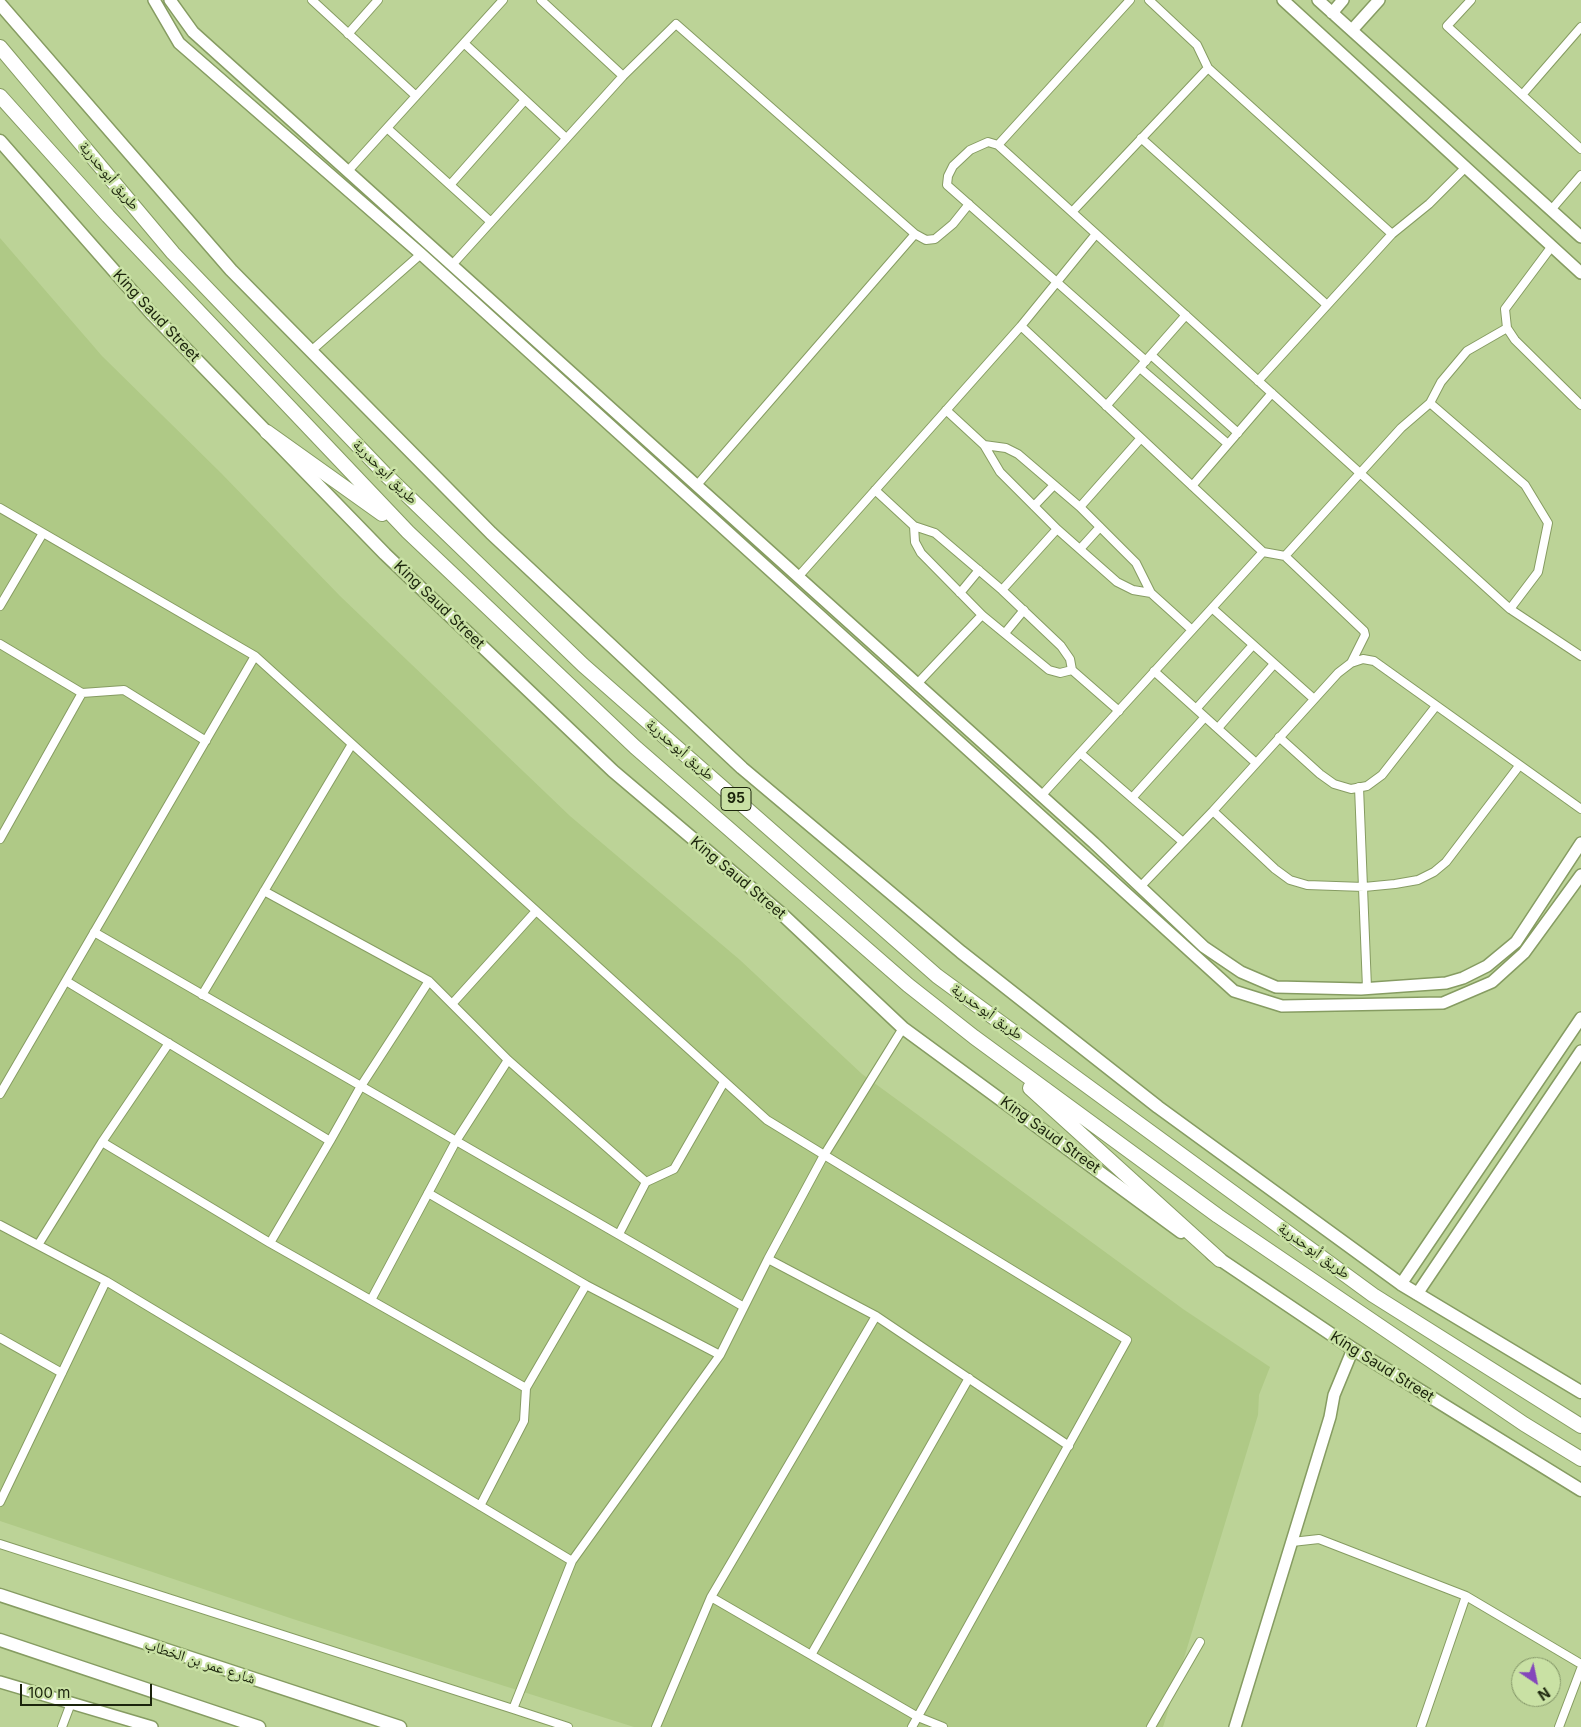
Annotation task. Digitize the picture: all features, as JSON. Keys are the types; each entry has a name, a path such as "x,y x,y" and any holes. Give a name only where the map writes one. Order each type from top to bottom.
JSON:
{"highway":[{"name":"طريق أبوحدرية","path":"0,47 173,253 386,475 583,665 930,970 1373,1295 1581,1426"},
{"name":"طريق أبوحدرية","path":"0,96 115,223 408,532 635,747 908,985 974,1037 1218,1216 1508,1413 1581,1458"},
{"path":"267,432 408,532"},
{"path":"974,1037 1220,1260"}],"main road":[{"path":"0,4 231,270 491,533 742,768 961,952 1158,1107 1401,1284 1581,1392"},
{"name":"King Saud Street","path":"3,146 22,164 152,314 386,554 613,771 783,916 903,1028 1220,1260 1353,1349 1581,1490"},
{"name":"شارع عمر بن الخطاب","path":"0,1596 400,1727"},
{"path":"0,1640 259,1727"}],"street":[{"path":"154,0 179,43 421,254 1234,991 1282,1006 1443,1003 1492,982 1518,958 1581,875"},
{"path":"170,0 193,32 1141,886 1204,947 1241,972 1276,987 1367,988 1446,983 1464,978 1487,966 1516,942 1581,843"},
{"path":"312,0 416,96"},
{"path":"348,34 378,0"},
{"path":"348,171 503,0"},
{"path":"541,0 622,76"},
{"path":"998,145 1130,0"},
{"path":"1150,0 1197,45 1208,68 1392,234"},
{"path":"1283,0 1581,273"},
{"path":"1318,0 1581,237"},
{"path":"1332,12 1343,0"},
{"path":"1352,30 1379,0"},
{"path":"1471,0 1447,26 1581,149"},
{"path":"452,265 622,76 676,24 915,234 926,240 935,239 953,224 969,204"},
{"path":"1522,95 1581,27"},
{"path":"465,44 566,138"},
{"path":"1072,212 1208,68"},
{"path":"450,185 525,100"},
{"path":"387,128 491,222"},
{"path":"1142,138 1327,305"},
{"path":"1238,433 947,185 948,176 953,166 970,150 988,142 998,145 1510,609 1581,656"},
{"path":"1258,380 1392,234 1429,204 1466,167"},
{"path":"1551,210 1581,176"},
{"path":"696,485 915,234"},
{"path":"798,577 1021,326 1096,234"},
{"path":"1552,246 1505,309 1507,328 1515,340 1581,405"},
{"path":"311,351 421,254"},
{"path":"1106,406 1186,315"},
{"path":"1021,326 1263,552 1285,556 1364,631 1365,635 1351,663"},
{"path":"1285,556 1361,474 1400,428 1430,403 1441,382 1467,351 1507,328"},
{"path":"1140,368 1228,444"},
{"path":"1192,486 1272,393"},
{"path":"1430,403 1525,485 1548,523 1538,572 1510,609"},
{"path":"946,410 984,445 1000,472 1057,529 1117,582 1133,590 1151,593"},
{"path":"1080,507 1141,438"},
{"path":"984,445 1006,448 1018,454 1080,507 1136,563 1151,593 1192,630"},
{"path":"1034,506 1054,485"},
{"path":"875,490 914,526 935,533 1024,610 1066,652 1072,670 1118,711"},
{"path":"0,508 255,656 767,1120 824,1157 1127,1340 912,1727"},
{"path":"914,526 915,542 921,553 982,615 1049,670 1060,673 1072,670"},
{"path":"1080,549 1100,527"},
{"path":"1002,590 1057,529"},
{"path":"0,606 43,533"},
{"path":"1041,796 1263,552"},
{"path":"960,593 979,570"},
{"path":"1212,608 1314,699"},
{"path":"1005,634 1024,610"},
{"path":"917,684 982,615"},
{"path":"0,644 82,693 124,690 206,741"},
{"path":"1196,709 1253,645"},
{"path":"0,1094 255,656"},
{"path":"1141,886 1213,811 1338,673 1351,663 1363,659 1374,661 1581,809"},
{"path":"1218,728 1274,664"},
{"path":"1154,671 1256,763"},
{"path":"0,839 82,693"},
{"path":"1279,737 1334,784 1351,789 1367,786 1382,775 1436,706"},
{"path":"1132,798 1205,717"},
{"path":"202,995 352,744"},
{"path":"1080,753 1183,842"},
{"path":"1213,811 1275,869 1290,880 1307,885 1364,887 1418,880 1434,872 1446,862 1519,766"},
{"path":"1359,787 1367,988"},
{"path":"264,891 430,981 508,1060 646,1182"},
{"path":"452,1004 536,911"},
{"path":"94,932 744,1307"},
{"path":"66,981 330,1140"},
{"path":"270,1243 361,1086 430,981"},
{"path":"1401,1284 1581,1018"},
{"path":"513,1709 572,1562 720,1355 768,1259 824,1157 903,1028"},
{"path":"38,1245 102,1142 169,1043"},
{"path":"1417,1294 1581,1051"},
{"path":"371,1300 456,1141 508,1060"},
{"path":"619,1234 646,1182 674,1168 724,1082"},
{"path":"102,1142 270,1243 526,1388"},
{"path":"428,1193 586,1285 720,1355"},
{"path":"0,1225 106,1281 572,1562"},
{"path":"768,1259 876,1316 1069,1446"},
{"path":"0,1502 106,1281"},
{"path":"480,1506 524,1421 526,1388 586,1285"},
{"path":"656,1727 711,1597 876,1316"},
{"path":"0,1338 62,1373"},
{"path":"1235,1727 1330,1417 1334,1395 1353,1349"},
{"path":"811,1655 969,1378"},
{"path":"1292,1542 1319,1539 1466,1596 1581,1664"},
{"path":"0,1544 568,1727"},
{"path":"1421,1727 1466,1596"},
{"path":"711,1597 918,1717 943,1727"},
{"path":"1151,1727 1200,1642"},
{"path":"1560,1727 1581,1668"},
{"path":"0,1682 152,1727"},
{"path":"62,1727 71,1703"}],"shaded area":[{"path":"0,238 102,356 221,473 340,596 570,816 740,960 862,1074 1183,1309 1270,1367 1259,1395 1258,1415 1163,1727 634,1727 296,1620 0,1521"}]}
